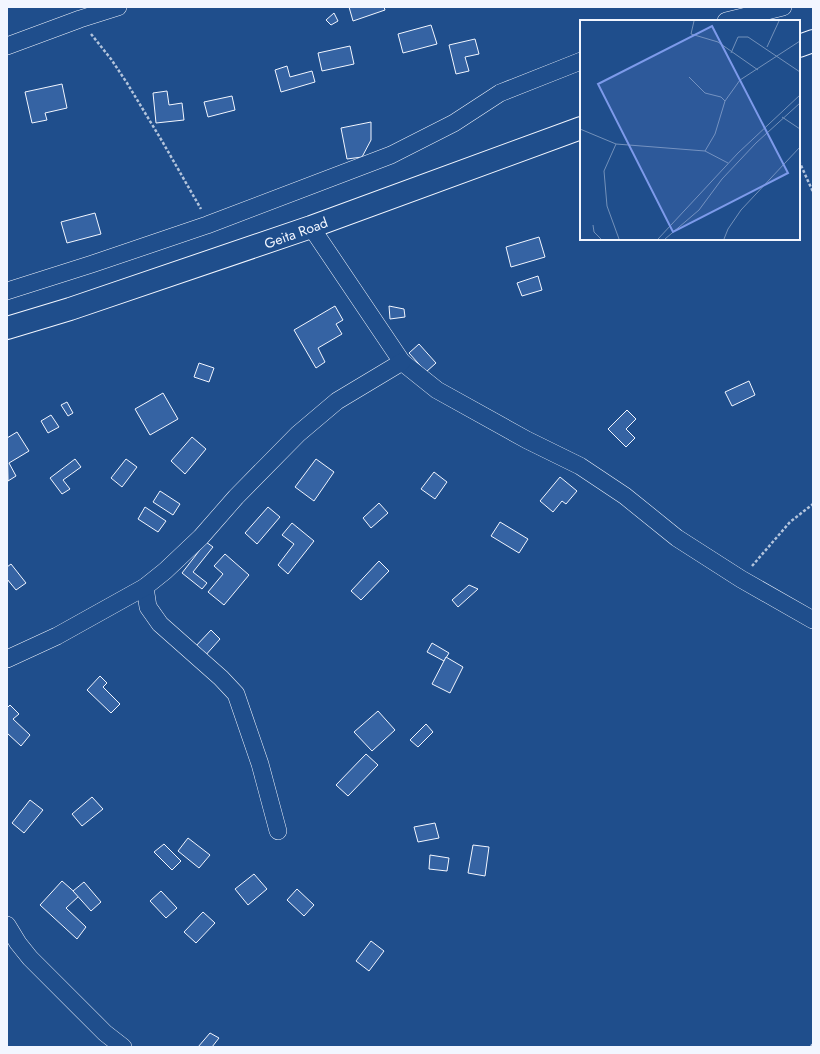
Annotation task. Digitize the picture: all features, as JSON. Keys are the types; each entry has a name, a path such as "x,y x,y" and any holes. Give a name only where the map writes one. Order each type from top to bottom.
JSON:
{"highway":[{"path":"800,46 813,41"},
{"name":"Geita Road","path":"7,328 70,309 311,227 580,128"}],"street":[{"path":"7,46 80,19 118,7"},
{"path":"730,20 784,7"},
{"path":"7,291 207,225 391,155 454,123 500,93 580,61"},
{"path":"311,227 402,362 437,390 527,440 580,466 625,496 677,538 741,579 813,620"},
{"path":"7,659 57,636 145,587 165,571 201,537 236,497 298,434 337,401 402,362"},
{"path":"145,587 148,607 160,624 221,678 236,694 260,764 278,831"},
{"path":"7,925 18,943 30,958 105,1033 123,1047"}],"path":[{"path":"80,19 111,59 130,88 198,202 207,225"},
{"path":"800,163 813,192"},
{"path":"741,579 772,541 790,522 813,504"}],"building":[{"path":"349,7 384,7 385,10 353,21"},
{"path":"334,13 338,21 331,25 326,20"},
{"path":"431,25 437,44 403,53 398,34"},
{"path":"475,39 479,54 465,57 469,71 456,74 449,45"},
{"path":"350,46 354,64 322,71 318,53"},
{"path":"287,66 290,77 312,71 315,82 281,92 275,70"},
{"path":"62,84 67,108 45,113 47,120 32,123 25,92"},
{"path":"167,91 169,105 182,103 184,120 156,123 153,93"},
{"path":"232,96 235,110 208,117 204,102"},
{"path":"371,122 371,140 362,157 347,159 341,128"},
{"path":"95,213 101,234 67,243 61,222"},
{"path":"539,237 545,257 511,267 506,247"},
{"path":"538,276 542,290 522,296 517,283"},
{"path":"335,306 343,320 336,324 342,334 318,348 325,362 316,368 294,330"},
{"path":"389,306 404,309 405,317 390,319"},
{"path":"419,344 436,363 426,372 409,353"},
{"path":"199,363 214,368 209,382 194,377"},
{"path":"749,381 755,395 732,406 725,392"},
{"path":"163,393 178,419 150,435 135,409"},
{"path":"67,402 73,413 68,416 61,405"},
{"path":"627,410 636,419 626,429 635,438 626,447 608,429"},
{"path":"51,415 59,427 48,433 41,421"},
{"path":"17,432 29,451 9,463 16,476 8,481 7,438"},
{"path":"192,437 206,449 185,474 171,461"},
{"path":"75,459 81,467 63,480 70,489 62,494 50,478"},
{"path":"126,459 137,467 122,487 111,478"},
{"path":"316,459 334,472 314,501 295,487"},
{"path":"434,472 447,482 435,499 421,489"},
{"path":"560,477 577,491 566,504 562,501 553,512 540,501"},
{"path":"160,491 180,504 173,515 153,502"},
{"path":"379,503 388,513 371,528 363,518"},
{"path":"145,507 166,521 158,532 138,519"},
{"path":"268,507 280,517 257,544 245,533"},
{"path":"500,522 528,539 519,553 491,536"},
{"path":"292,523 314,541 288,574 278,565 294,544 282,535"},
{"path":"206,542 213,547 193,572 207,583 202,589 182,573"},
{"path":"225,554 249,575 224,605 208,592 223,574 214,566"},
{"path":"379,561 389,571 361,600 351,591"},
{"path":"11,564 26,583 16,590 7,579 7,567"},
{"path":"469,585 478,589 458,607 452,600"},
{"path":"211,630 220,639 204,657 194,648"},
{"path":"432,643 449,653 444,661 427,652"},
{"path":"446,657 463,667 450,693 432,684"},
{"path":"100,676 107,683 103,687 120,704 111,713 87,690"},
{"path":"10,705 19,714 13,719 30,735 21,746 7,733 7,708"},
{"path":"378,711 395,730 372,751 354,732"},
{"path":"426,724 433,732 418,747 410,740"},
{"path":"366,754 378,765 348,796 336,785"},
{"path":"92,797 103,809 82,826 72,814"},
{"path":"30,800 43,810 24,833 12,823"},
{"path":"435,823 439,838 418,842 414,827"},
{"path":"188,838 210,855 199,868 178,851"},
{"path":"164,844 181,861 172,870 154,852"},
{"path":"473,845 489,847 485,876 468,873"},
{"path":"430,855 449,858 447,871 429,869"},
{"path":"254,874 267,889 248,905 235,889"},
{"path":"62,881 79,896 66,908 86,927 77,939 40,905"},
{"path":"84,882 101,902 91,911 73,891"},
{"path":"297,889 314,905 304,916 287,900"},
{"path":"161,891 177,908 166,918 150,901"},
{"path":"203,912 215,923 196,943 184,932"},
{"path":"371,941 384,951 369,971 356,961"},
{"path":"210,1033 219,1038 212,1047 198,1047"}]}
